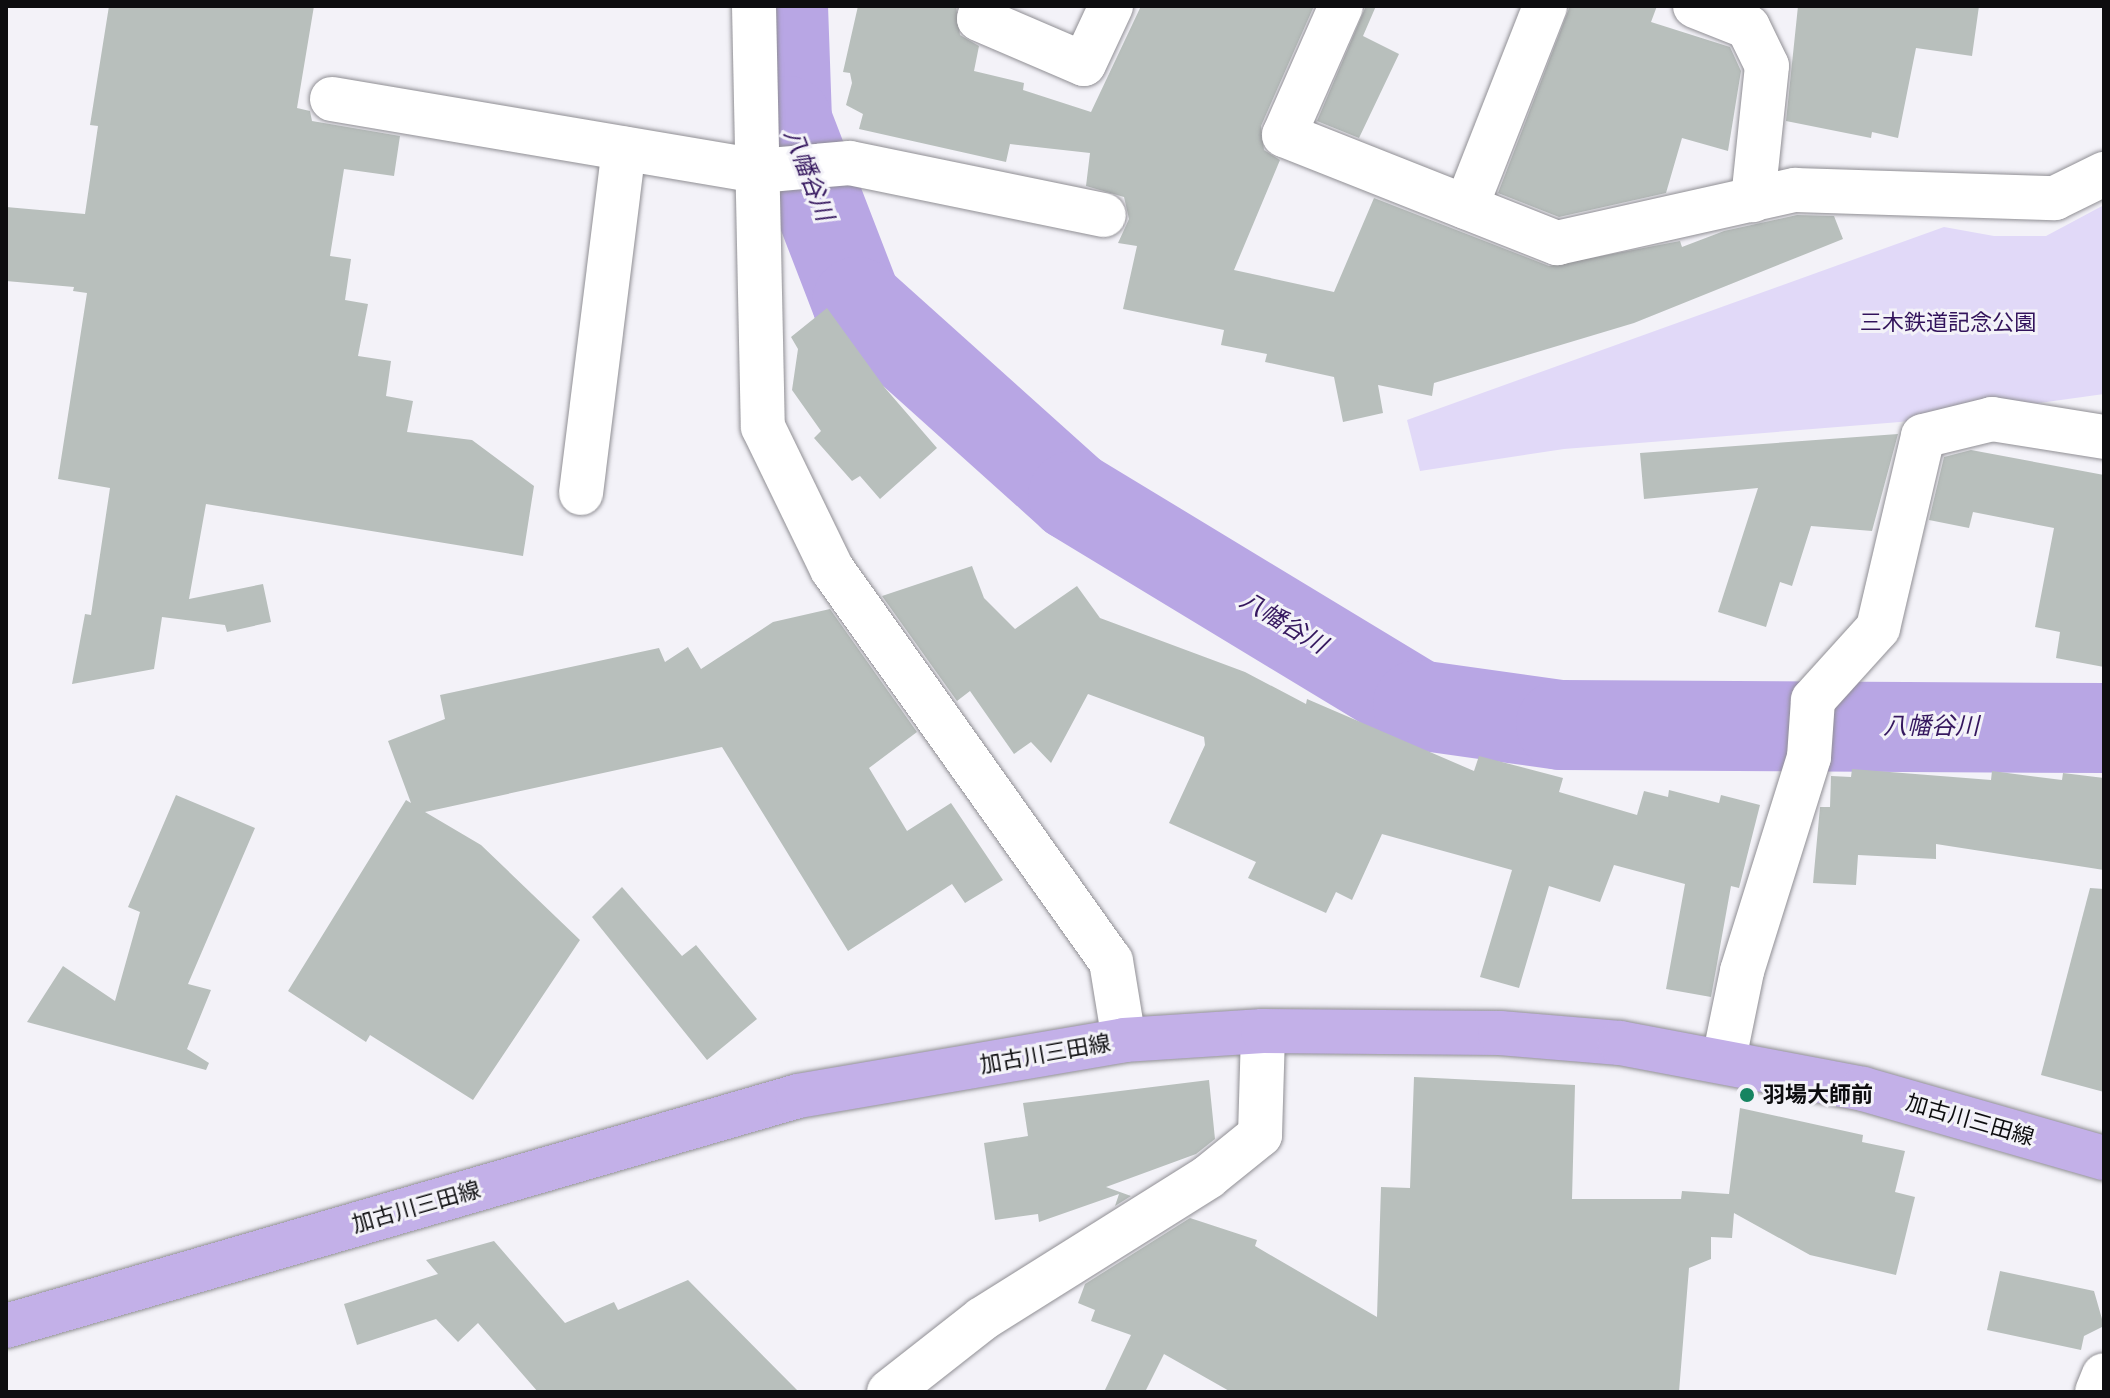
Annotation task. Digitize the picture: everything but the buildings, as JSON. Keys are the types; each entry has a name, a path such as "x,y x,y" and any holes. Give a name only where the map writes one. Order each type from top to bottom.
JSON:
{"main road":[{"name":"加古川三田線","path":"6,1326 798,1096 1124,1040 1263,1031 1500,1033 1620,1043 1724,1059 1863,1089 2104,1158"}],"street":[{"path":"754,6 763,427 832,569 1111,961 1124,1040"},
{"path":"982,6 979,19 1084,64 1111,6"},
{"path":"1341,6 1284,135 1557,243 1795,190 2055,198 2104,174"},
{"path":"1466,207 1545,6"},
{"path":"1695,6 1748,27 1767,66 1753,200"},
{"path":"332,99 758,171 850,163 1104,215"},
{"path":"581,493 624,149"},
{"path":"1724,1059 1742,971 1809,757 1813,700 1878,628 1923,436 1992,419 2104,437"},
{"path":"889,1392 982,1319 1208,1177 1260,1135 1263,1031"},
{"path":"2097,1392 2104,1375"}],"green space":[{"name":"三木鉄道記念公園","path":"2104,205 2104,394 1900,422 1564,449 1420,471 1407,420 1944,227 1994,236 2046,236"}],"waterway":[{"name":"八幡谷川","path":"783,6 787,121 857,302 1073,496 1418,705 1561,725 2104,728"}],"place":[{"name":"羽場大師前","path":"1747,1095"}]}
